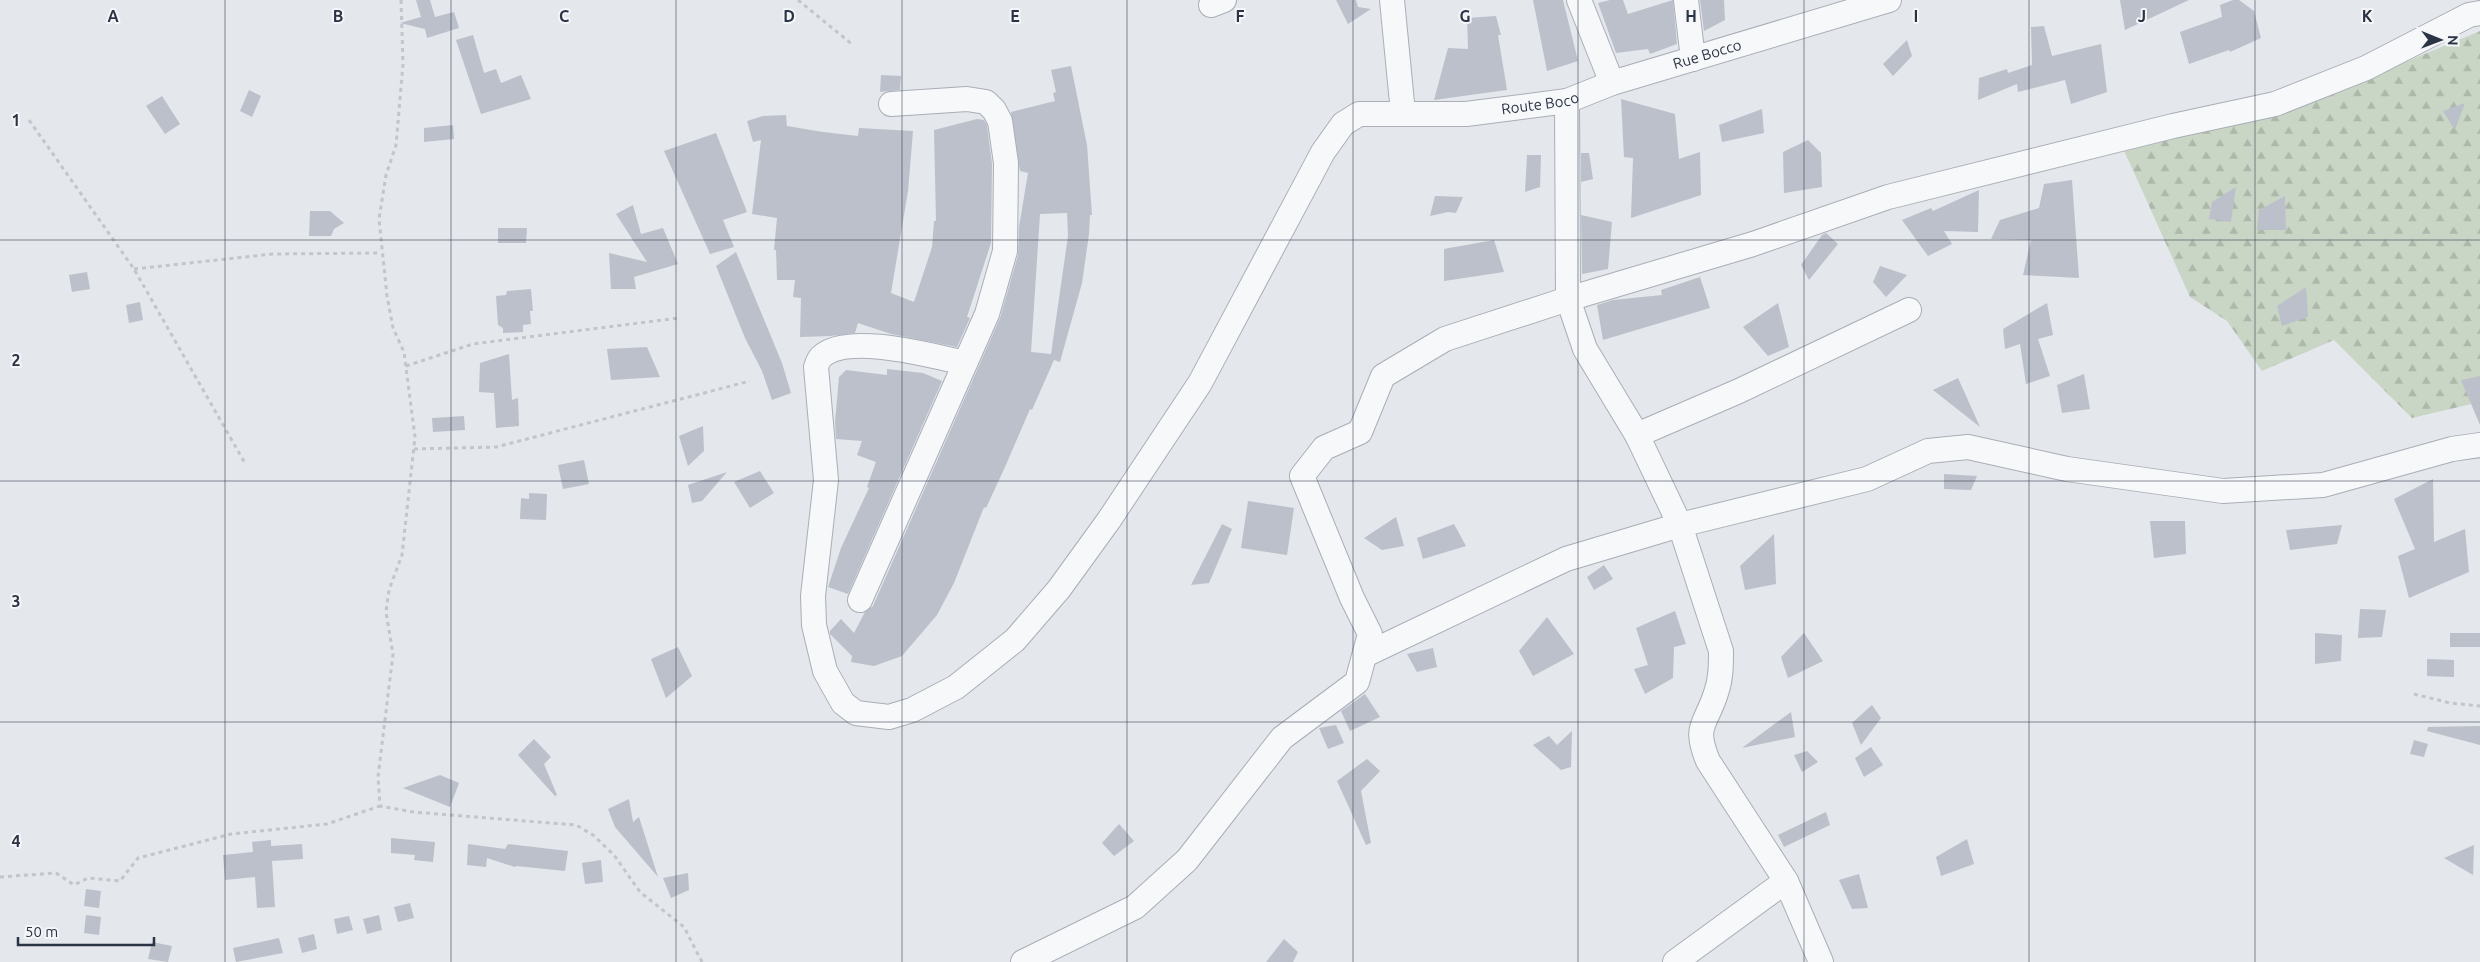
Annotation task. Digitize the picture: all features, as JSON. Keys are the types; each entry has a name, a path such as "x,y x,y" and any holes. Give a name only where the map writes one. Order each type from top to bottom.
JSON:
{"street":[{"path":"1392,0 1403,113"},
{"path":"1579,0 1612,84"},
{"path":"1686,0 1693,59"},
{"name":"Rue Bocco","path":"1612,84 1889,0"},
{"path":"1022,962 1135,907 1187,860 1282,738 1357,682 1370,634 1352,598 1302,476 1324,448 1360,432 1383,376 1445,339 1568,299 1753,244 1888,197 2174,126 2275,104 2366,68 2469,15 2480,13"},
{"name":"Route Boco","path":"965,363 890,347 842,347 821,357 816,367 826,480 813,596 814,625 825,671 843,704 856,713 889,717 912,710 956,686 1015,640 1070,574 1200,383 1323,152 1350,118 1369,113 1466,114 1567,101 1612,84"},
{"path":"860,600 988,314 1005,252 1006,164 1000,121 994,110 986,102 968,100 891,104"},
{"path":"1567,101 1568,299 1585,349 1637,435 1680,525 1721,651 1721,672 1716,693 1701,726 1700,742 1708,761 1786,881 1822,962"},
{"path":"1637,435 1739,391 1909,310"},
{"path":"1365,655 1566,559 1680,525 1866,479 1928,451 1968,447 2067,469 2223,491 2324,484 2452,449 2480,445"},
{"path":"1675,962 1786,881"}],"path":[{"path":"380,806 378,777 393,654 386,612 389,590 402,555 414,449 412,401 404,352 394,328 381,254 378,219 386,175 396,145 403,64 401,0"},
{"path":"798,0 853,45"},
{"path":"29,120 134,269 246,465"},
{"path":"134,269 273,254 381,254"},
{"path":"406,366 473,344 678,318"},
{"path":"414,449 496,447 750,381"},
{"path":"2414,694 2450,704 2480,706"},
{"path":"0,878 56,873 74,885 88,878 120,881 138,858 231,834 327,824 380,806 413,812 576,825 593,835 614,855 640,892 684,927 702,962"}],"green space":[{"path":"2480,31 2480,402 2412,418 2334,340 2262,371 2227,321 2190,297 2123,148 2326,95"}],"building":[{"path":"416,0 430,0 435,17 454,12 459,28 427,38 425,29 400,23 421,17"},
{"path":"1336,0 1356,0 1358,7 1371,9 1348,24"},
{"path":"1533,0 1563,0 1578,61 1547,71"},
{"path":"1610,0 1623,0 1628,14 1673,0 1677,44 1650,54 1648,49 1616,53 1598,3"},
{"path":"1700,0 1724,0 1725,20 1704,31"},
{"path":"2120,0 2189,0 2125,30"},
{"path":"2233,0 2239,0 2254,11 2261,38 2230,52 2229,50 2189,64 2180,32 2222,17 2220,5"},
{"path":"1496,16 1501,35 1498,35 1507,90 1434,100 1448,48 1468,49 1467,18"},
{"path":"2044,26 2052,56 2101,44 2107,92 2071,104 2065,80 2018,92 2017,84 1978,100 1979,78 2007,69 2008,73 2032,65 2031,27"},
{"path":"473,35 484,73 496,69 501,83 521,75 531,99 481,114 456,40"},
{"path":"1907,40 1912,56 1893,76 1883,64"},
{"path":"1071,66 1087,145 1092,215 1090,215 1082,283 1060,362 1054,360 1032,410 1030,409 986,508 984,507 954,583 937,615 902,656 874,666 851,662 852,656 830,634 830,631 841,619 854,633 865,612 873,606 1000,318 1018,255 1019,227 1028,173 1020,171 1011,112 1055,101 1053,93 1056,92 1051,70","holes":["1067,213 1068,236 1051,354 1031,352 1040,214"]},
{"path":"881,75 901,76 900,90 880,92"},
{"path":"249,90 261,96 252,117 240,111"},
{"path":"162,96 180,124 165,134 146,106"},
{"path":"1621,99 1675,114 1679,159 1700,152 1701,195 1631,218 1633,158 1624,157"},
{"path":"2465,103 2455,130 2443,111"},
{"path":"1762,109 1764,133 1722,142 1719,125"},
{"path":"786,115 787,126 823,132 858,136 859,128 913,131 908,191 891,293 914,302 932,247 934,221 936,221 934,130 977,119 984,120 987,125 992,164 991,243 967,317 970,318 957,347 891,334 858,323 855,333 800,337 801,298 793,297 795,280 777,280 776,250 774,250 777,218 752,214 761,140 753,142 747,121 763,116"},
{"path":"453,125 454,139 424,142 424,128"},
{"path":"716,133 747,212 723,220 734,247 710,254 664,151"},
{"path":"1808,140 1821,153 1822,187 1784,193 1783,152"},
{"path":"1581,153 1589,153 1593,179 1581,182"},
{"path":"1527,155 1541,155 1540,187 1525,192"},
{"path":"2072,180 2079,278 2023,275 2031,240 1991,239 2000,220 2039,208 2044,184"},
{"path":"2236,187 2231,222 2209,219 2212,202"},
{"path":"1979,190 1978,232 1944,231 1952,244 1928,256 1902,220 1931,208 1933,211"},
{"path":"1435,196 1463,197 1456,213 1448,212 1430,216"},
{"path":"2285,196 2286,230 2257,230 2259,210"},
{"path":"633,205 641,234 663,228 678,264 634,277 636,289 611,289 609,253 647,262 616,214"},
{"path":"310,211 330,211 344,223 334,229 331,236 309,236"},
{"path":"1581,215 1612,222 1608,269 1582,274"},
{"path":"498,228 527,228 526,243 498,243"},
{"path":"1826,233 1838,244 1809,280 1801,265 1822,235"},
{"path":"1494,240 1504,272 1444,281 1444,249"},
{"path":"736,252 782,363 791,393 772,400 762,371 745,338 716,266"},
{"path":"1880,266 1907,275 1886,297 1873,282"},
{"path":"87,272 90,289 72,292 69,275"},
{"path":"1700,277 1710,308 1603,340 1597,305 1613,300 1662,295 1661,290"},
{"path":"2306,287 2308,317 2282,326 2277,306"},
{"path":"531,289 533,311 530,311 531,324 523,325 523,332 503,333 503,328 498,325 496,296 506,295 507,291"},
{"path":"140,302 143,320 129,323 126,305"},
{"path":"1778,303 1789,347 1768,356 1743,327"},
{"path":"2047,303 2053,335 2038,339 2050,376 2026,384 2020,344 2005,349 2003,329"},
{"path":"647,347 660,377 611,380 607,349"},
{"path":"509,354 512,400 518,398 519,426 496,428 494,393 479,392 480,363"},
{"path":"887,369 923,373 942,381 848,594 828,587 841,548 869,488 867,487 876,462 857,455 862,441 836,439 835,422 839,377 846,370 887,375"},
{"path":"2084,374 2090,409 2062,413 2057,385"},
{"path":"2480,376 2480,425 2461,380"},
{"path":"1958,378 1980,427 1933,390"},
{"path":"464,416 465,430 433,432 432,418"},
{"path":"703,426 704,451 688,466 679,436"},
{"path":"584,460 589,484 563,489 558,465"},
{"path":"760,471 774,493 750,508 734,482"},
{"path":"727,472 702,501 692,503 688,485"},
{"path":"1944,474 1977,476 1971,490 1944,489"},
{"path":"2433,479 2434,542 2465,529 2469,572 2409,598 2398,556 2415,549 2394,499"},
{"path":"529,493 547,494 546,520 520,519 521,498 529,499"},
{"path":"1248,501 1294,508 1287,555 1241,548"},
{"path":"1396,517 1404,546 1382,550 1364,538"},
{"path":"2150,521 2185,521 2186,554 2154,558"},
{"path":"1222,524 1232,529 1209,583 1191,585"},
{"path":"1454,524 1466,546 1423,559 1417,538"},
{"path":"2342,525 2337,544 2290,550 2286,530"},
{"path":"1774,534 1776,584 1745,590 1740,566"},
{"path":"1604,565 1613,579 1594,590 1587,577"},
{"path":"2360,609 2386,610 2382,637 2358,638"},
{"path":"1675,611 1686,644 1674,647 1673,678 1645,694 1634,669 1648,665 1636,628"},
{"path":"1547,617 1574,654 1533,676 1519,651"},
{"path":"1804,633 1823,661 1788,678 1781,657"},
{"path":"2315,633 2342,635 2341,661 2315,664"},
{"path":"2450,633 2480,633 2480,647 2450,647"},
{"path":"678,647 692,676 666,698 651,659"},
{"path":"1433,648 1437,667 1417,672 1407,654"},
{"path":"2427,659 2454,660 2454,677 2427,676"},
{"path":"1365,694 1380,717 1350,731 1341,711"},
{"path":"1872,705 1881,718 1861,745 1852,723"},
{"path":"1791,712 1795,737 1742,748"},
{"path":"1336,725 1344,743 1328,749 1319,728"},
{"path":"2480,726 2480,745 2427,731 2428,727"},
{"path":"1572,731 1571,767 1561,770 1533,745 1549,736 1557,745"},
{"path":"534,739 551,757 544,764 557,795 555,796 518,755"},
{"path":"2414,740 2428,744 2424,757 2410,754"},
{"path":"1871,747 1883,765 1864,777 1855,758"},
{"path":"1807,751 1818,762 1802,772 1794,755"},
{"path":"1367,759 1380,771 1361,791 1371,843 1366,845 1337,781"},
{"path":"440,775 459,783 450,807 403,788"},
{"path":"629,799 633,822 639,817 658,877 615,827 608,809"},
{"path":"1826,812 1830,825 1784,847 1778,835"},
{"path":"1119,824 1134,841 1114,856 1102,843"},
{"path":"391,838 435,842 433,862 414,860 415,855 391,853"},
{"path":"1967,839 1974,864 1941,876 1936,857"},
{"path":"271,840 271,846 302,844 303,859 272,861 275,907 257,908 255,877 225,880 223,855 253,852 252,842"},
{"path":"468,844 505,849 508,844 568,851 565,871 515,867 487,858 486,867 467,865"},
{"path":"2474,845 2473,875 2444,858"},
{"path":"601,860 603,882 585,884 582,863"},
{"path":"688,873 689,890 671,898 663,878"},
{"path":"1859,874 1868,908 1852,909 1839,880"},
{"path":"86,889 101,891 99,908 84,906"},
{"path":"410,903 414,918 398,922 394,907"},
{"path":"86,915 101,917 99,935 84,933"},
{"path":"379,915 382,930 367,934 363,919"},
{"path":"349,916 353,930 337,934 334,919"},
{"path":"314,934 317,949 302,953 298,938"},
{"path":"279,938 283,953 236,962 233,948"},
{"path":"1284,939 1298,952 1293,962 1266,962"},
{"path":"152,942 172,946 168,962 148,959"}]}
